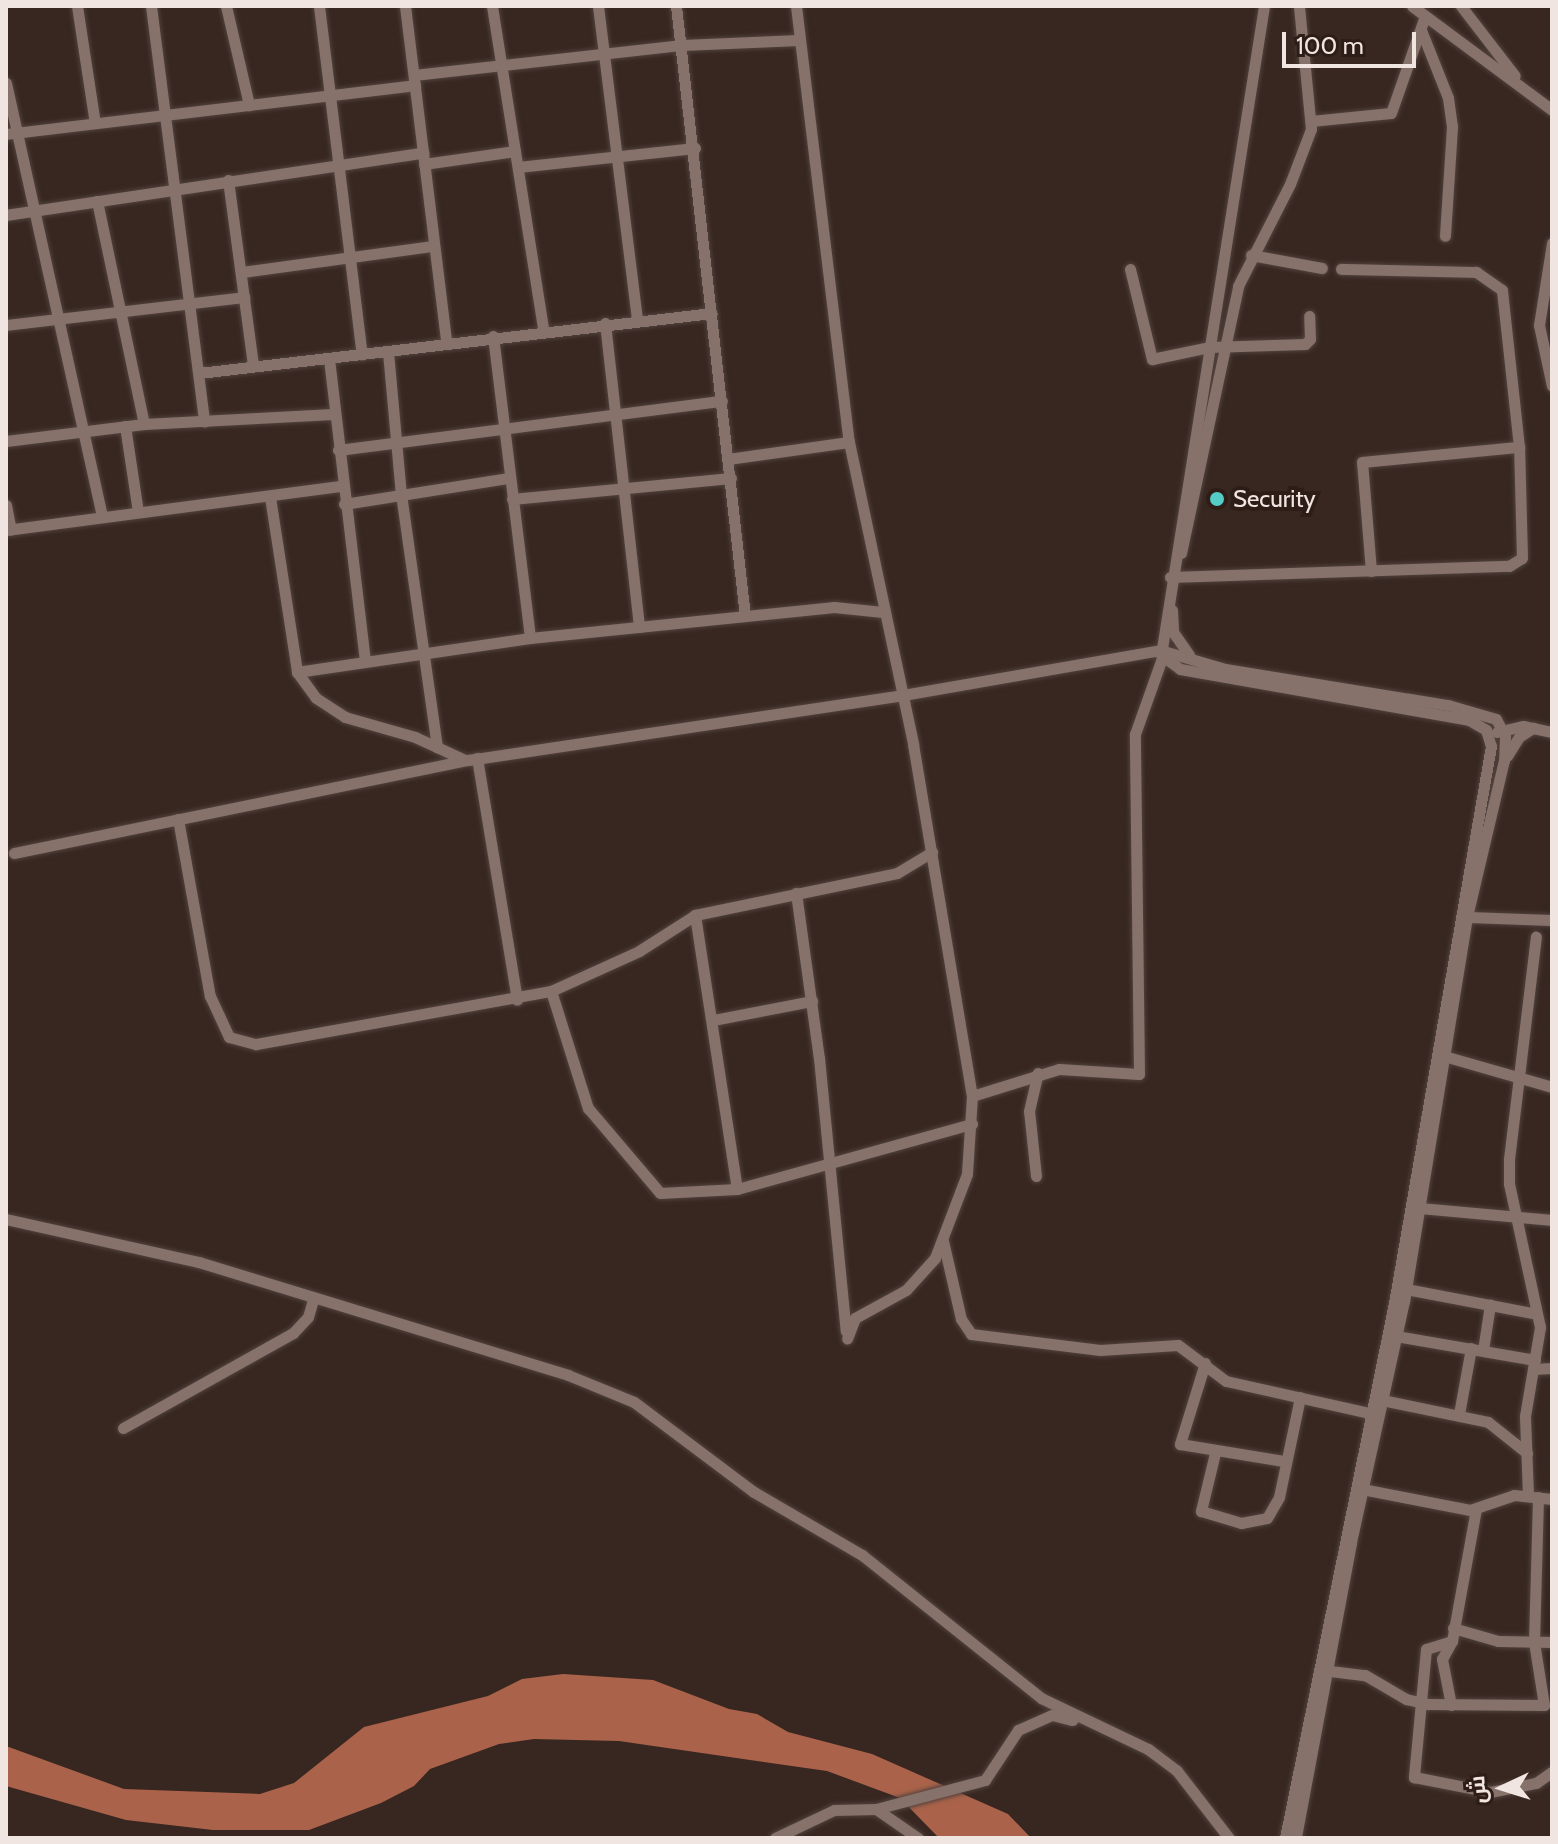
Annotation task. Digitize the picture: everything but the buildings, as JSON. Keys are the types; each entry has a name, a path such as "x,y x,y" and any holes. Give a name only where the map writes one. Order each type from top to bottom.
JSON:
{"street":[{"path":"77,6 95,123"},
{"path":"151,6 204,422"},
{"path":"226,6 249,105"},
{"path":"319,6 353,258 362,354"},
{"path":"405,6 431,246 446,342"},
{"path":"492,6 543,329"},
{"path":"598,6 637,320"},
{"path":"676,6 695,148 745,616"},
{"path":"796,6 849,442 903,695 972,1096 967,1174 943,1241 918,1281 855,1318 847,1339 812,1001 796,893"},
{"path":"972,1096 1038,1073 1075,1069 1139,1074 1135,734 1161,654 1193,471 1209,347 1264,6"},
{"path":"1193,471 1251,255 1290,184 1311,121 1299,6"},
{"path":"1412,6 1423,24 1448,98 1452,127 1445,236"},
{"path":"1461,6 1529,91"},
{"path":"1311,121 1391,113 1423,24"},
{"path":"1423,24 1529,91 1552,110"},
{"path":"11,133 167,117 604,52 799,40"},
{"path":"6,83 11,133 34,211 102,517"},
{"path":"518,167 695,148"},
{"path":"6,215 340,165 515,151"},
{"path":"228,180 253,366"},
{"path":"97,201 123,312 144,424"},
{"path":"1552,243 1539,325 1552,386"},
{"path":"242,272 431,246"},
{"path":"1251,255 1322,268"},
{"path":"1130,269 1149,358 1209,347 1309,343 1309,316"},
{"path":"1173,578 1517,563 1524,552 1519,447 1506,303 1495,281 1476,272 1341,269"},
{"path":"6,325 244,297"},
{"path":"199,373 388,352 543,329 712,313"},
{"path":"605,323 639,627"},
{"path":"493,336 530,638"},
{"path":"388,352 401,494 437,747"},
{"path":"329,359 333,414 365,659"},
{"path":"338,450 722,401"},
{"path":"6,441 144,424 333,414"},
{"path":"125,426 138,512"},
{"path":"728,459 849,442"},
{"path":"1371,571 1362,462 1519,447"},
{"path":"344,504 509,478"},
{"path":"512,499 731,478"},
{"path":"6,505 8,530 342,486"},
{"path":"270,497 297,672 316,698 345,717 472,759"},
{"path":"1173,578 1173,632 1196,660"},
{"path":"297,672 365,659 530,638 834,607 883,612"},
{"path":"1161,654 1180,669 1474,710 1491,716 1503,731 1504,760 1445,1018 1444,1056 1420,1208 1412,1230 1406,1289 1382,1400 1374,1414 1330,1671 1296,1838"},
{"path":"14,853 472,759 1161,654 1469,720 1489,734 1533,728 1552,732"},
{"path":"1504,760 1519,737 1533,728"},
{"path":"1285,1838 1310,1732 1412,1230 1491,751 1489,734"},
{"path":"472,759 517,1000"},
{"path":"178,819 206,982 229,1037 275,1044 517,1000 551,991 639,951 695,915 897,873 932,852"},
{"path":"695,915 737,1189"},
{"path":"1467,917 1552,920"},
{"path":"1330,1671 1365,1675 1406,1699 1423,1703 1544,1705 1534,1642 1533,1496 1527,1453 1538,1318 1516,1215 1509,1159 1536,937"},
{"path":"551,991 588,1108 656,1190 665,1194 737,1189 972,1124"},
{"path":"713,1020 812,1001"},
{"path":"1444,1056 1548,1082"},
{"path":"1036,1176 1029,1111 1038,1073"},
{"path":"1420,1208 1552,1220"},
{"path":"6,1219 187,1259 313,1300 568,1375 634,1402 754,1492 862,1555 1041,1698 1109,1728 1177,1771 1229,1838"},
{"path":"943,1241 961,1319 971,1334 1100,1350 1178,1345 1226,1381 1374,1414"},
{"path":"1406,1289 1490,1305 1552,1324"},
{"path":"123,1428 293,1333 308,1317 313,1300"},
{"path":"1459,1414 1490,1305"},
{"path":"1396,1336 1477,1349 1552,1368"},
{"path":"1205,1363 1179,1440 1183,1446 1284,1461"},
{"path":"1215,1453 1201,1511 1241,1523 1259,1521 1275,1509 1300,1397"},
{"path":"1382,1400 1488,1422 1527,1453"},
{"path":"1362,1489 1476,1509 1503,1496 1552,1499"},
{"path":"1451,1705 1442,1659 1452,1641 1476,1509"},
{"path":"1453,1628 1498,1641 1552,1642"},
{"path":"1452,1641 1426,1649 1414,1770 1419,1781 1490,1792 1536,1783 1552,1772"},
{"path":"775,1838 791,1835 834,1810 876,1809 985,1780 1018,1730 1052,1715 1109,1728"},
{"path":"876,1809 918,1838"}],"shaded area":[{"path":"563,1674 653,1680 729,1709 757,1714 788,1732 872,1754 1008,1814 1031,1838 939,1838 900,1798 827,1771 619,1741 534,1739 499,1744 430,1769 414,1786 381,1803 309,1830 213,1830 126,1820 6,1786 6,1746 124,1789 260,1794 294,1783 364,1727 488,1696 522,1679"}],"place":[{"name":"Security","path":"1217,499"}]}
